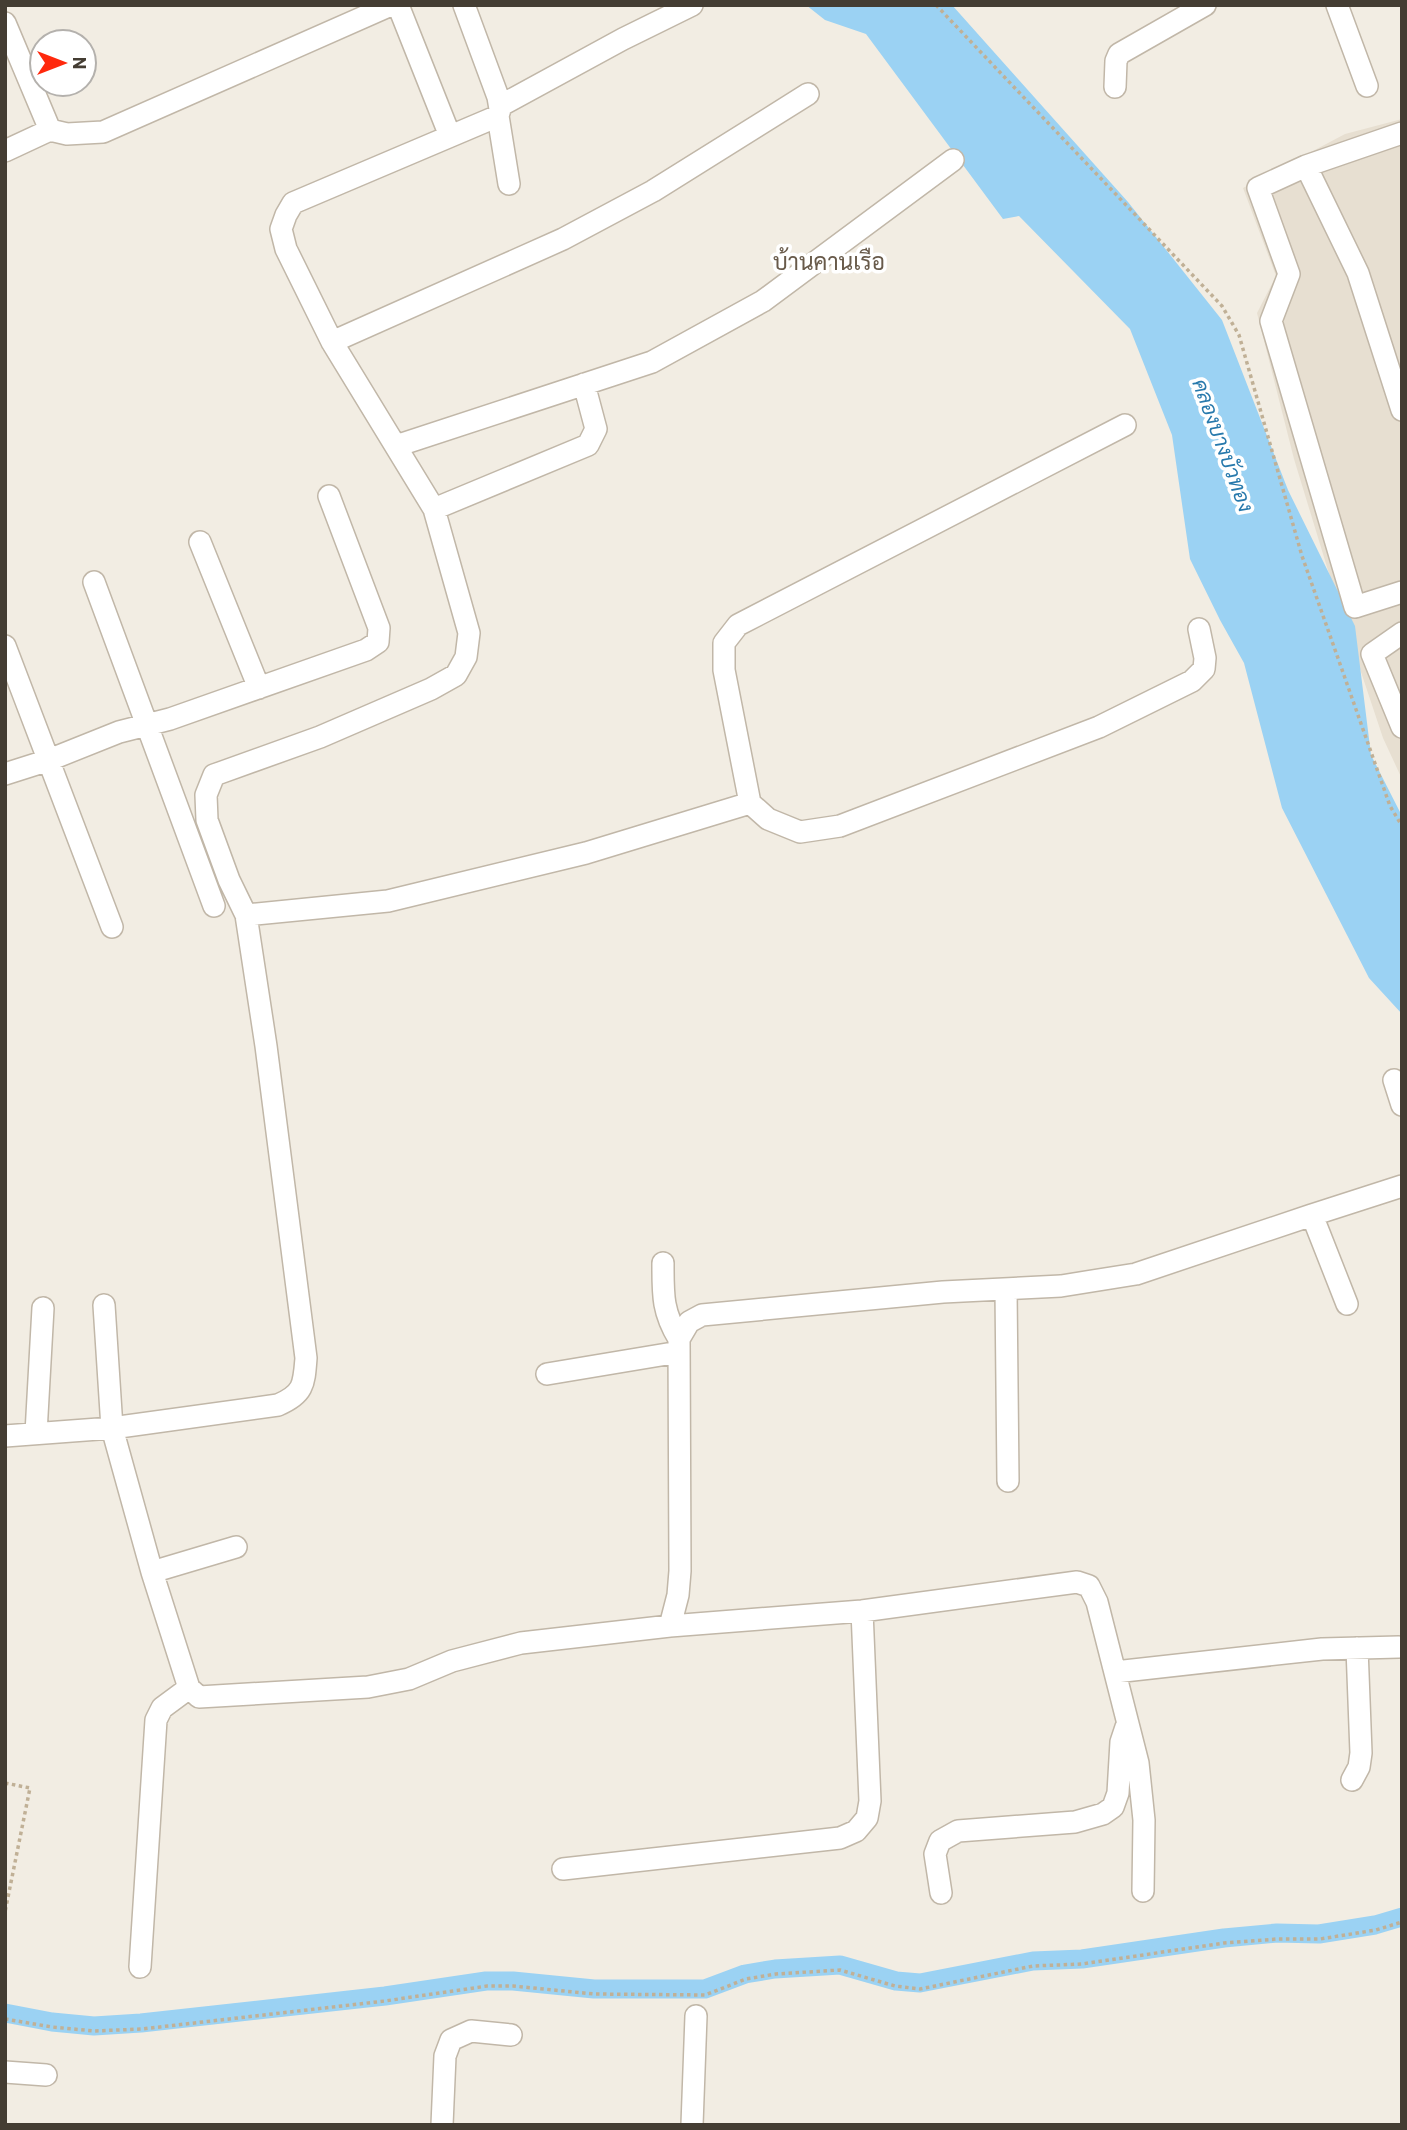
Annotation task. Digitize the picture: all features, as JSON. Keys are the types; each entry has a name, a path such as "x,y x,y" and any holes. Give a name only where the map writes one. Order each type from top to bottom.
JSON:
{"street":[{"path":"464,5 499,111 509,184"},
{"path":"5,1436 111,1427 278,1405 293,1399 304,1385 306,1358 246,915 229,880 207,820 206,795 214,775 320,737 431,689 456,675 466,657 469,633 434,509 332,342 286,249 281,229 286,215 293,204 450,136 499,111 634,33 692,5"},
{"path":"1115,87 1116,61 1119,54 1205,5"},
{"path":"1337,5 1367,86"},
{"path":"5,151 50,130 67,134 103,132 390,6 450,136"},
{"path":"5,23 50,130"},
{"path":"332,342 564,239 653,191 808,94"},
{"path":"1402,133 1306,166 1258,188 1289,275 1271,321 1355,607 1402,592"},
{"path":"396,446 652,362 762,301 953,160"},
{"path":"1306,166 1357,273 1402,411"},
{"path":"434,509 588,445 596,429 584,384"},
{"path":"1125,425 738,625 724,643 724,670 750,803 768,819 800,832 840,826 1086,732 1192,681 1204,669 1205,658 1199,629"},
{"path":"5,774 119,732 170,719 259,688 366,650 378,642 379,628 329,496"},
{"path":"200,542 259,688"},
{"path":"94,582 214,906"},
{"path":"1402,633 1372,654 1402,727"},
{"path":"5,646 112,927"},
{"path":"246,915 388,901 586,853 750,803"},
{"path":"1394,1080 1402,1105"},
{"path":"670,1626 678,1595 680,1571 679,1346 689,1322 716,1312 943,1292 1061,1286 1136,1274 1402,1186"},
{"path":"1312,1215 1347,1304"},
{"path":"663,1263 663,1305 679,1346"},
{"path":"1006,1290 1008,1481"},
{"path":"104,1305 111,1427 152,1572 189,1688 199,1697 368,1687 409,1679 452,1661 520,1643 670,1626 862,1611 1077,1582 1089,1586 1097,1602 1138,1763 1144,1820 1143,1891"},
{"path":"36,1433 43,1308"},
{"path":"547,1374 679,1346"},
{"path":"152,1572 236,1547"},
{"path":"564,1869 840,1838 856,1831 867,1818 870,1801 862,1611"},
{"path":"1115,1672 1322,1649 1399,1647"},
{"path":"1352,1780 1359,1767 1361,1753 1357,1648"},
{"path":"139,1967 156,1720 162,1708 189,1688"},
{"path":"941,1893 935,1854 940,1840 958,1831 1075,1822 1103,1814 1113,1807 1118,1793 1121,1742 1128,1722"},
{"path":"692,2125 696,2016"},
{"path":"442,2125 445,2056 451,2040 471,2031 511,2035"},
{"path":"5,2072 46,2076"}],"path":[{"path":"936,5 1222,306 1239,335 1303,556 1390,806 1402,826"},
{"path":"5,1783 30,1788 5,1912"},
{"path":"5,2019 94,2031 142,2029 372,2003 487,1986 594,1994 705,1995 746,1979 776,1974 840,1970 895,1986 920,1989 1033,1966 1082,1964 1224,1943 1320,1939 1376,1930 1402,1922"}],"shaded area":[{"path":"1402,119 1402,779 1383,738 1294,459 1257,313 1276,276 1243,188 1345,134"}],"water":[{"name":"คลองบางบัวทอง","path":"806,5 952,5 1128,202 1222,320 1288,490 1355,626 1371,755 1402,816 1402,1014 1369,978 1282,808 1244,663 1190,559 1172,435 1130,329 1019,216 1003,219 866,34 825,20"}],"waterway":[{"path":"5,2013 52,2022 94,2026 385,1996 486,1981 594,1989 705,1989 745,1974 775,1969 840,1965 896,1981 920,1983 1033,1961 1082,1959 1224,1938 1277,1933 1319,1934 1375,1925 1402,1917"}],"district":[{"name":"บ้านคานเรือ","path":"829,261"}]}
